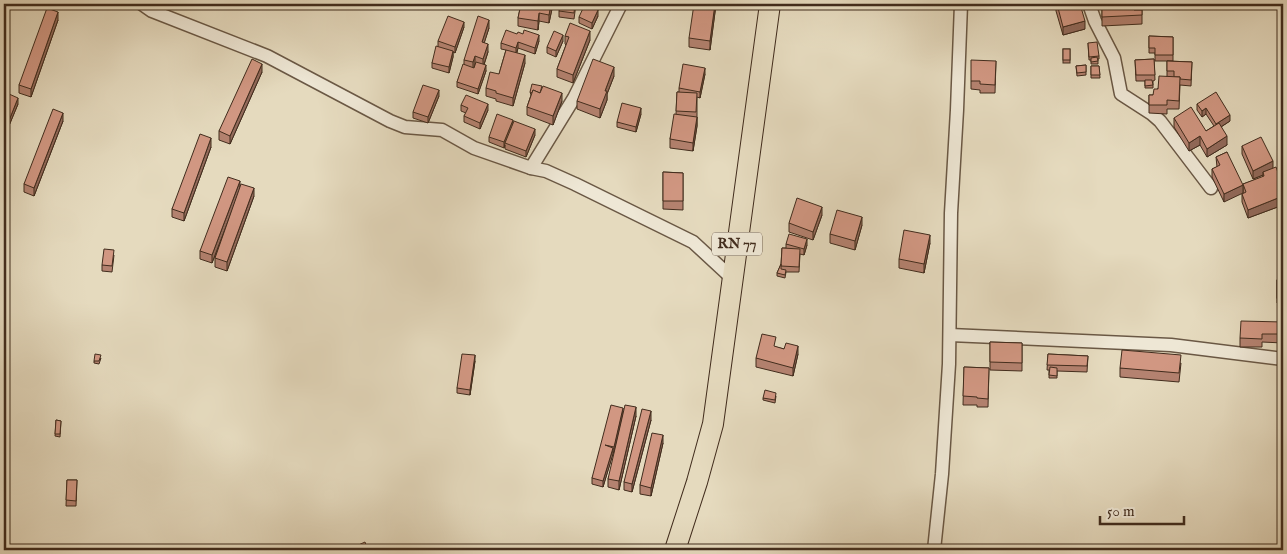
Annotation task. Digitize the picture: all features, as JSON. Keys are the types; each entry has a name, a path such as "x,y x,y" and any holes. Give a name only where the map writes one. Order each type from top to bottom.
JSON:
{"main road":[{"name":"RN 77","path":"675,550 713,424 770,4"},
{"name":"RN 77","path":"686,550 697,482"}],"street":[{"path":"142,4 152,12 267,56 390,121 405,127 442,130 474,148 531,168 546,171 693,242 733,279"},
{"path":"531,168 574,98 621,4"},
{"path":"934,550 942,474 949,364 950,213 958,101 961,4"},
{"path":"1089,4 1094,21 1114,58 1121,94 1160,121 1212,188"},
{"path":"950,335 1171,345 1283,359"}],"building":[{"path":"521,4 551,4 549,15 539,13 538,21 518,18"},
{"path":"560,4 575,4 574,13 559,11"},
{"path":"585,4 598,10 592,23 579,17"},
{"path":"694,4 715,4 710,41 689,38"},
{"path":"1057,4 1080,4 1085,21 1063,27"},
{"path":"1102,4 1133,4 1134,10 1142,10 1142,15 1102,17"},
{"path":"47,8 58,12 31,89 19,85"},
{"path":"448,16 464,22 455,47 438,41"},
{"path":"478,16 489,20 482,42 488,44 483,59 475,56 473,62 464,60"},
{"path":"570,23 590,31 573,75 557,69 569,37 565,36"},
{"path":"506,30 523,34 524,30 539,35 535,48 518,42 516,48 501,43"},
{"path":"554,31 563,35 556,51 547,47"},
{"path":"1149,36 1173,37 1173,55 1155,55 1155,48 1149,48"},
{"path":"1097,42 1099,56 1089,57 1088,43"},
{"path":"436,46 453,51 449,67 432,63"},
{"path":"1063,49 1070,49 1070,60 1063,60"},
{"path":"506,50 525,55 513,98 486,88 490,72 499,74"},
{"path":"1097,57 1098,61 1091,62 1091,58"},
{"path":"252,59 262,64 230,136 219,131"},
{"path":"593,59 614,67 600,109 577,101"},
{"path":"1154,59 1155,75 1136,75 1135,60"},
{"path":"971,60 996,61 995,85 971,81"},
{"path":"1167,61 1192,62 1191,80 1174,77 1174,71 1167,71"},
{"path":"476,62 486,65 478,89 457,82 463,64 474,68"},
{"path":"683,64 705,68 700,92 679,88"},
{"path":"1086,65 1086,72 1077,73 1076,66"},
{"path":"1091,66 1099,66 1100,75 1091,75"},
{"path":"1159,76 1180,77 1179,101 1167,100 1167,105 1149,105 1149,95 1153,95 1154,89 1158,89"},
{"path":"1145,80 1152,80 1153,85 1145,86"},
{"path":"532,84 542,86 540,93 533,90 532,93 530,92"},
{"path":"423,85 439,90 428,117 413,112"},
{"path":"543,86 562,93 553,116 527,107 533,90 540,93"},
{"path":"677,92 697,93 696,112 676,111"},
{"path":"1216,92 1230,115 1216,124 1206,108 1202,111 1197,104"},
{"path":"9,94 18,98 8,123 4,121 4,107"},
{"path":"466,95 488,104 480,123 464,116 468,108 461,105"},
{"path":"622,103 641,108 636,127 617,122"},
{"path":"1191,107 1206,131 1219,123 1227,136 1207,149 1200,136 1189,143 1174,118"},
{"path":"53,109 63,113 34,188 24,184"},
{"path":"497,114 513,120 504,142 489,137"},
{"path":"674,114 697,117 693,143 670,139"},
{"path":"514,121 535,129 526,151 505,143"},
{"path":"200,134 211,138 184,213 172,209"},
{"path":"1261,137 1273,161 1253,171 1242,146"},
{"path":"1227,152 1243,185 1224,194 1212,169 1220,165 1216,157"},
{"path":"1276,167 1283,186 1283,196 1248,210 1242,194 1246,192 1243,184 1264,176 1263,172"},
{"path":"663,172 683,173 683,201 663,201"},
{"path":"228,177 240,181 212,255 200,251"},
{"path":"241,184 254,188 227,262 215,258"},
{"path":"797,198 822,207 813,232 789,223"},
{"path":"837,210 862,217 855,241 830,234"},
{"path":"904,230 930,235 924,264 899,259"},
{"path":"789,234 807,239 804,249 786,244"},
{"path":"782,248 800,249 799,267 781,266"},
{"path":"104,249 114,250 112,266 102,265"},
{"path":"781,264 781,269 786,270 785,275 777,273"},
{"path":"1277,280 1283,280 1283,298 1277,298"},
{"path":"1241,321 1283,322 1283,334 1262,334 1262,339 1240,338"},
{"path":"762,334 776,337 774,346 784,349 786,343 798,346 793,368 756,358"},
{"path":"990,342 1022,343 1022,363 990,362"},
{"path":"1122,350 1181,355 1179,373 1120,368"},
{"path":"95,354 101,355 99,361 94,361"},
{"path":"462,354 475,355 470,390 457,388"},
{"path":"1048,354 1088,356 1087,366 1047,365"},
{"path":"964,367 989,368 988,399 963,396"},
{"path":"1050,367 1057,368 1057,376 1049,375"},
{"path":"765,390 776,393 775,400 763,398"},
{"path":"611,405 623,408 614,447 605,445 613,448 603,481 592,478"},
{"path":"625,405 636,407 619,481 608,479"},
{"path":"642,409 651,411 632,484 624,482"},
{"path":"56,420 61,421 60,434 55,434"},
{"path":"652,433 663,435 651,488 640,485"},
{"path":"67,480 77,480 76,501 66,500"},
{"path":"365,542 368,550 355,550 354,547"}]}
